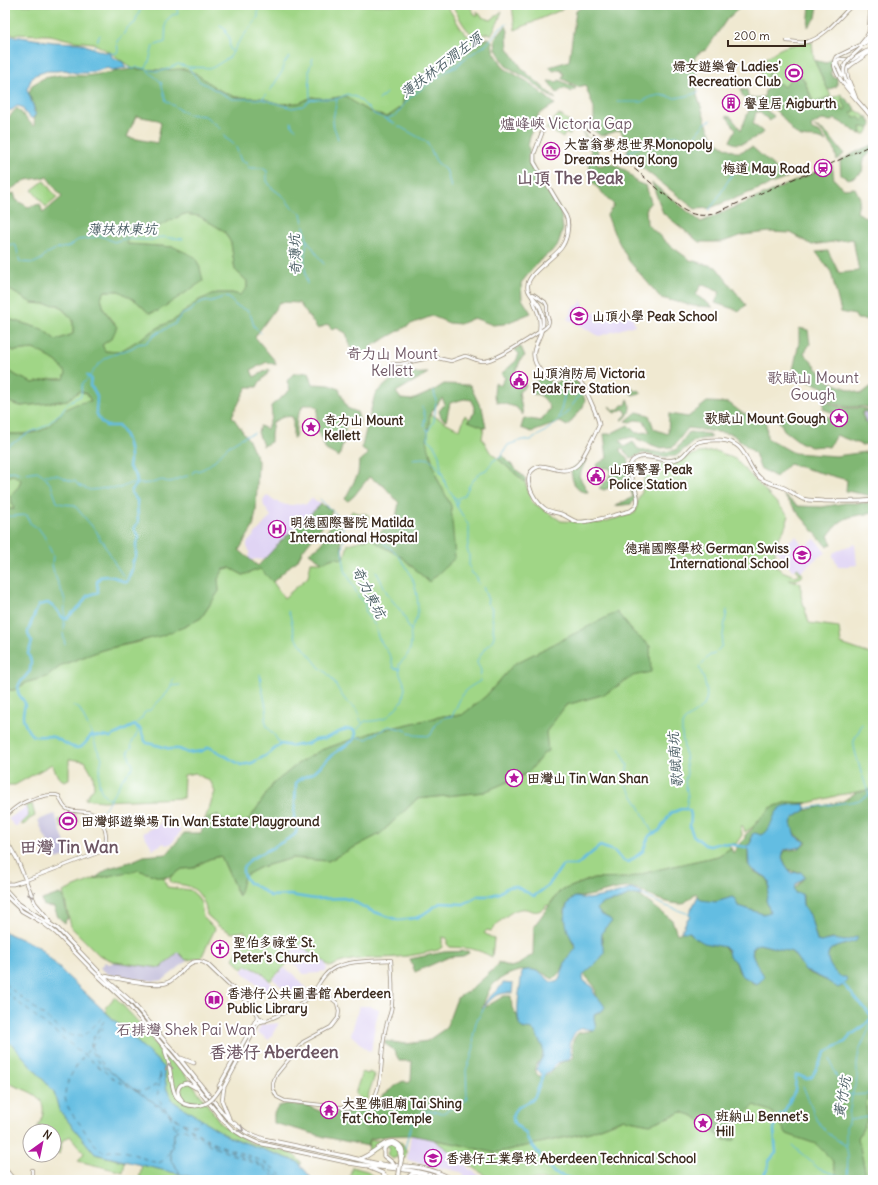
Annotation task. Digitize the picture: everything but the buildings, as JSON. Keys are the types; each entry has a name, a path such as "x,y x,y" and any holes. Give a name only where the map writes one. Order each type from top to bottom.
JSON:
{"highway":[{"path":"360,1159 385,1145 392,1144 397,1147 400,1152 401,1161 398,1180"},
{"path":"385,1145 384,1156 395,1164"},
{"path":"344,1156 384,1164 410,1165 432,1170 454,1180"},
{"path":"350,1163 421,1173 444,1180"},
{"path":"366,1166 382,1173 389,1180"},
{"path":"405,1180 412,1174 421,1173"}],"main road":[{"path":"871,5 869,32 861,47 836,57 834,64 850,93 868,113 873,124"},
{"path":"846,82 843,72 844,65 867,42 872,30"},
{"path":"848,60 847,54 853,49"},
{"path":"856,100 836,62 839,59 848,60 873,50"},
{"path":"838,73 842,73 853,63 873,50"},
{"path":"836,57 842,56 848,60"},
{"path":"847,69 847,77 854,90 856,100"},
{"path":"840,77 844,75 847,77"},
{"path":"542,133 534,154 534,162 566,216 568,226 562,247 528,280 528,289 541,309 543,322 543,331 534,350 534,358 536,365 549,376 557,378 574,378 581,383 599,424 597,432 576,466 564,471 540,466 531,471 528,479 531,490 540,504 546,510 562,514 574,521 581,522 630,511 635,507 638,501 630,470 633,460 643,457 675,460 684,456 696,443 705,440 723,441 735,445 745,454 758,476 802,498 810,500 850,502 873,500"},
{"path":"5,838 15,854 36,904 54,926 139,1009 231,1121 246,1132 262,1138 344,1156"},
{"path":"5,884 13,884 26,880"},
{"path":"5,889 19,904 54,926"},
{"path":"5,895 22,911 43,923 56,933 127,1004 177,1062 223,1120 243,1136 261,1143 350,1163"},
{"path":"5,900 12,902"},
{"path":"104,976 151,984 164,984 171,980 188,964 192,962 202,962 207,964 252,1008 260,1018 265,1021"},
{"path":"116,988 117,982 120,979"},
{"path":"231,1121 222,1101 222,1093 224,1085 257,1023 257,1014"},
{"path":"220,1086 238,1051 260,1018"},
{"path":"164,1048 169,1061 171,1084 175,1095 182,1103 189,1106 203,1105 211,1100 238,1058"},
{"path":"179,1058 194,1064"},
{"path":"196,1105 183,1101 178,1092 179,1087 184,1084 189,1084 197,1089"},
{"path":"5,1169 14,1180"},
{"path":"5,1174 10,1180"}],"street":[{"path":"787,40 806,42 817,37 838,21 852,5"},
{"path":"392,364 401,364 430,358 451,361 465,356 478,361 487,361 521,344 548,325 549,321 546,304 532,295"},
{"path":"532,295 539,315 540,331"},
{"path":"5,817 20,805 55,794 59,796 63,805 67,809 90,812 98,818 106,835 106,844 102,851 26,880"},
{"path":"257,1023 265,1021 308,999 318,987 327,972 334,968 365,961 391,960 392,1003 384,1033 378,1087 375,1095 366,1104 360,1107 345,1108 288,1102 279,1098 274,1091 273,1083 276,1075 303,1042 331,1027 338,1018 339,1011 337,1003 318,987"},
{"path":"32,1170 32,1180"}],"shaded area":[{"name":"山頂小學 Peak School","path":"580,298 587,311 593,312 622,309 633,318 635,325 599,336 567,319 574,306 578,306 581,302"},
{"path":"864,411 873,415 873,426 866,423 862,414"},
{"name":"明德國際醫院 Matilda International Hospital","path":"267,495 277,502 286,505 302,503 305,505 312,498 321,504 264,559 251,560 249,558 250,552 247,547 247,543 271,516 264,506 263,501"},
{"name":"德瑞國際學校 German Swiss International School","path":"796,536 804,547 815,539 826,553 818,557 801,572 797,568 793,571 776,550"},
{"path":"855,544 857,565 838,567 833,557 833,553"},
{"path":"26,807 29,816 16,827 8,819"},
{"path":"55,814 69,855 57,859 38,820"},
{"path":"162,819 176,825 181,831 172,843 166,845 164,843 153,849 143,833 160,824"},
{"path":"296,942 325,962 327,968 326,972 322,971 319,973 304,974 297,966 288,963 293,946"},
{"path":"178,952 187,961 163,980 156,981 116,976 108,974 100,968 105,962 109,964 115,962 161,968"},
{"path":"247,966 261,973 281,993 274,1001 242,971"},
{"path":"284,968 294,974 308,991 307,995 297,1001 273,979"},
{"path":"359,1006 369,1006 379,1010 371,1052 351,1035"},
{"path":"279,1023 269,1040 257,1032 261,1025"},
{"name":"香港仔工業學校 Aberdeen Technical School","path":"411,1135 434,1140 460,1159 469,1169 487,1180 462,1180 465,1175 461,1172 407,1160"}],"green space":[{"path":"5,5 446,5 462,30 467,35 471,38 478,39 489,38 462,50 405,90 402,107 387,117 365,109 346,96 326,99 312,97 299,103 280,104 261,98 235,97 217,89 195,73 184,69 133,69 111,53 93,43 74,41 50,35 5,34"},
{"path":"451,5 469,5 476,16 478,16 477,11 482,17 491,20 502,11 491,35 489,33 476,35 468,31"},
{"path":"512,5 559,5 563,9 515,30"},
{"path":"584,5 743,5 727,19 706,50 700,52 695,57 693,66 697,68 697,95 714,140 735,152 740,152 752,147 787,178 710,208 695,209 636,163 627,154 627,144 620,130 601,136 589,127 594,120 594,108 585,85 578,87 561,78 564,75 561,69 553,71 549,67 569,61 576,11"},
{"path":"810,5 818,5 816,18 808,27"},
{"path":"506,26 508,31 508,48 523,70 556,99 548,95 530,80 506,66 496,49 495,39"},
{"path":"489,38 492,41 493,50 504,68 528,82 555,104 539,114 532,128 528,145 533,170 560,209 563,229 557,247 538,262 521,283 522,299 531,313 504,324 493,325 474,318 460,324 449,323 432,316 411,324 370,347 369,354 352,350 346,333 335,327 332,330 328,324 318,329 299,303 280,302 255,337 275,361 276,365 267,362 251,370 254,377 269,369 270,371 257,387 247,387 232,416 250,442 258,461 256,511 253,527 239,550 258,566 283,539 321,504 332,510 330,516 303,550 297,561 273,582 260,569 243,575 230,568 224,569 218,579 219,591 201,618 184,627 161,636 102,650 62,665 47,677 28,682 14,690 5,690 5,509 14,509 10,496 19,486 21,480 13,475 5,477 5,434 38,432 49,426 62,412 68,408 91,401 87,394 80,391 67,400 21,406 11,403 5,398 5,368 17,376 33,383 51,379 64,379 66,373 57,362 33,349 14,351 5,346 5,318 42,329 56,340 73,334 73,320 59,305 32,303 8,289 5,283 5,197 5,117 9,117 17,108 34,127 35,110 29,93 32,85 44,78 61,75 86,76 133,69 184,69 195,73 217,89 235,97 261,98 280,104 299,103 312,97 326,99 346,96 365,109 387,117 402,107 405,90 418,77 462,50","holes":["136,116 158,120 161,123 157,143 127,137","47,177 62,197 43,213 40,204 28,207 16,200 14,193 5,197 13,188 26,180","184,214 199,216 224,231 231,243 235,270 247,281 247,288 240,295 232,293 217,293 199,300 174,320 161,326 119,352 105,351 102,345 112,338 117,327 104,310 101,297 105,291 119,291 136,301 149,313 158,311 203,281 200,268 195,257 174,247 127,244 128,234 136,227 153,229"]},
{"name":"婦女遊樂會 Ladies' Recreation Club","path":"812,42 814,60 831,96 814,102 803,78 769,93 769,72 767,80 761,79 762,68 768,69 761,63 767,57 784,47"},
{"path":"832,59 831,65 833,71 830,72 834,78 837,76 837,86 828,90 814,60 826,63"},
{"path":"795,74 803,78 813,102 834,97 842,110 845,110 846,107 841,99 844,97 855,108 855,111 851,113 854,117 859,117 863,121 865,117 868,117 872,126 868,128 861,127 862,133 857,133 835,119 832,121 821,120 811,126 812,130 820,133 826,142 818,138 804,138 794,133 781,115 771,106 747,101 742,95 741,90 747,90 748,97 750,98 764,97 765,91 779,83 784,87"},
{"path":"559,80 576,88 571,92 564,88 557,93 548,81 557,82"},
{"path":"841,94 856,110 865,116 871,125 866,134 859,134 828,100"},
{"path":"750,108 766,110 774,116 770,121 759,112 756,112 753,124 763,133 746,142 738,144 730,141 736,129 726,116 731,117 741,130"},
{"path":"558,115 562,116 574,126 569,135 565,133 563,138 555,133 555,130 551,132 546,129"},
{"path":"577,125 587,137 585,137 581,130 574,126"},
{"path":"814,127 819,128 827,134 844,154 837,160 834,148 821,131"},
{"path":"590,138 597,146 598,166 610,163 627,171 636,182 646,186 651,202 646,208 647,224 667,243 690,260 716,267 746,305 740,311 715,303 720,292 701,284 696,295 713,307 694,306 661,298 629,261 614,233 607,215 614,205 593,183 589,175 591,150 584,141"},
{"path":"873,145 873,150 864,159 862,172 855,177 848,179 841,175 840,161"},
{"path":"832,165 834,179 843,189 855,188 860,198 857,212 868,219 873,216 872,320 857,319 855,315 841,312 831,272 816,252 828,251 839,273 859,271 853,239 812,245 791,233 769,232 743,235 722,242 699,242 663,213 652,183 701,222"},
{"path":"44,181 57,198 46,207 32,190"},
{"path":"184,214 199,216 224,231 231,243 235,270 247,281 247,288 240,295 232,293 217,293 199,300 174,320 161,326 119,352 105,351 102,345 112,338 115,323 104,310 101,297 105,291 119,291 136,301 149,313 158,311 174,247 127,244 128,234 136,227 153,229"},
{"path":"5,283 8,289 32,303 58,305 73,320 73,334 56,340 42,329 5,318"},
{"path":"799,328 808,330 810,344 804,353 828,381 861,394 873,385 873,409 863,407 847,407 832,403 824,399 825,388 792,375 799,343"},
{"path":"5,346 14,351 33,349 42,353 57,362 66,373 64,379 51,379 33,383 17,376 5,368"},
{"path":"521,347 525,356 521,359 510,382 515,387 525,384 526,386 519,392 523,415 516,407 497,402 494,395 495,383 500,386 505,378 501,374 516,361 519,354 514,349"},
{"path":"309,372 313,384 330,385 339,389 347,408 357,412 360,422 345,423 345,437 339,457 326,450 316,426 318,408 313,405 303,405 297,418 295,438 293,438 293,417 285,416 273,422 271,442 263,446 258,432 260,426 267,429 272,416 271,406 290,390 287,381 293,374"},
{"path":"428,373 396,392 401,399 412,400 433,391 444,384 470,385 482,407 486,428 468,421 475,412 472,400 464,399 450,403 446,421 441,417 439,411 445,404 442,398 430,414 427,442 437,478 451,506 455,558 429,582 403,558 371,538 395,522 399,503 384,486 369,477 354,496 348,501 345,499 358,474 359,462 367,455 367,452 362,448 362,446 375,394 398,374"},
{"path":"541,378 555,383 567,380 579,383 585,400 583,407 567,426 560,422 532,432 521,428 524,418 541,421 550,408 543,398 539,395 533,394 530,386"},
{"path":"617,384 629,388 632,387 634,391 639,390 642,393 632,395 632,392 615,386"},
{"path":"80,391 87,394 91,402 65,410 54,423 41,431 21,434 5,434 5,398 11,403 21,406 67,400"},
{"path":"628,399 630,405 629,413 623,420 621,420 627,414 625,410 623,409 615,413 609,406 614,410 618,410 622,405 626,405"},
{"path":"824,401 842,408 862,408 873,411 873,415 864,411 862,414 866,423 873,426 873,443 862,445 836,435 829,447 811,447 800,442 784,430 777,419 781,414 809,422 812,419 820,420 822,415 834,419 836,414 823,409"},
{"path":"707,402 729,403 742,413 766,417 767,438 794,453 836,456 873,451 873,496 846,491 847,480 789,464 776,477 760,468 755,453 732,434 688,428 673,447 660,448 632,437 620,440 624,447 633,442 638,449 661,453 676,450 689,432 709,434 711,438 693,442 676,456 659,457 643,453 631,458 622,449 620,449 629,461 628,469 636,499 631,504 615,506 633,497 625,476 620,483 604,490 599,488 608,479 611,471 609,468 597,468 596,465 607,458 604,434 610,434 628,425 636,433 650,432 644,421 626,421 637,412 649,415 654,429 668,434 669,414 688,417"},
{"path":"430,414 460,430 465,415 474,423 485,421 482,438 490,452 525,482 532,502 561,521 600,523 635,513 639,497 642,492 645,473 651,467 699,453 716,451 735,459 789,516 784,530 775,543 775,566 794,576 800,574 796,569 798,568 803,575 796,580 788,579 801,584 801,596 809,623 839,627 841,644 873,655 873,789 839,795 808,803 787,802 770,808 753,827 745,832 743,826 741,826 742,835 736,844 730,844 729,846 731,848 718,856 656,870 629,878 591,879 560,891 548,906 547,905 539,911 524,909 516,910 504,918 491,931 487,930 484,933 494,939 492,957 472,949 450,947 447,944 447,938 442,937 442,947 438,950 403,957 346,961 330,967 325,962 296,943 293,946 288,963 270,981 261,972 246,965 243,969 233,959 246,934 245,931 232,933 217,925 207,915 206,907 198,893 190,887 170,882 170,877 182,869 193,868 209,859 221,856 238,895 244,876 261,867 293,858 328,861 380,834 417,799 484,792 528,773 544,753 546,732 566,705 605,694 633,676 650,646 634,633 617,613 514,664 486,696 462,715 443,716 374,732 321,750 299,763 273,784 249,820 232,826 217,815 205,819 215,792 211,782 195,773 184,775 183,798 102,801 85,799 94,787 93,775 85,761 69,759 69,779 64,781 58,777 52,764 15,785 5,785 5,690 14,690 28,682 47,677 62,665 102,650 139,642 184,627 201,618 219,591 218,579 224,569 230,568 243,575 260,569 273,582 284,598 308,577 311,562 322,562 334,558 344,559 348,544 371,538 403,558 429,582 439,572 451,506 437,478 427,442"},
{"path":"502,455 526,479 525,482 498,459"},
{"path":"586,460 579,476 588,492 584,492 580,491 575,486 571,470 582,461"},
{"path":"13,475 21,479 19,486 10,496 14,509 5,509 5,477"},
{"path":"783,495 798,506 822,507 845,503 873,503 873,513 852,516 838,524 828,536 832,544 827,547"},
{"path":"352,511 367,514 370,517 356,524 350,515"},
{"path":"343,515 340,531 344,559 334,558 322,562 309,553 322,544 336,517"},
{"path":"617,612 634,633 650,646 651,672 633,676 605,694 566,705 546,732 548,751 544,753 528,773 484,792 417,799 380,834 328,861 293,858 261,867 244,876 239,896 221,856 209,859 193,868 182,869 170,877 159,877 138,870 94,879 109,868 144,856 167,854 184,833 201,833 205,819 217,815 232,826 249,820 273,784 299,763 321,750 374,732 443,716 462,715 486,696 514,664"},
{"path":"873,789 873,1005 871,1005 870,1019 873,1028 873,1072 866,1103 867,1120 858,1138 867,1180 838,1180 832,1160 816,1144 787,1134 772,1112 755,1105 738,1119 735,1140 724,1140 694,1116 682,1112 650,1124 624,1119 590,1132 494,1153 411,1135 388,1136 370,1139 368,1146 325,1137 274,1123 274,1113 279,1106 287,1104 308,1106 324,1113 335,1114 343,1110 359,1111 374,1107 383,1095 401,1082 404,1081 408,1083 411,1081 412,1061 399,1061 394,1051 385,1044 385,1041 406,1044 427,1041 446,1028 457,998 473,988 497,966 498,962 510,967 518,965 533,954 534,926 560,891 592,879 629,878 656,870 718,856 731,848 733,853 745,838 745,835 770,808 787,802 808,803 788,805 765,834 759,835 755,833 751,836 751,843 748,849 748,864 753,871 768,879 769,888 766,900 770,911 769,913 763,914 738,906 735,899 732,897 720,901 710,902 701,900 696,893 683,904 660,900 641,890 633,888 618,889 590,896 575,897 569,901 565,914 575,948 561,971 553,979 541,972 532,970 519,971 506,976 496,982 491,988 482,1009 504,996 511,996 512,1008 517,1015 519,1024 524,1029 533,1030 535,1032 543,1048 543,1056 535,1067 535,1072 539,1076 549,1074 557,1065 574,1057 572,1044 575,1036 578,1033 593,1030 596,1026 594,1015 603,1010 601,1001 596,997 595,987 584,974 603,955 604,951 602,933 610,919 600,914 597,909 604,903 622,899 632,894 640,896 672,920 677,934 684,931 689,932 694,937 706,943 725,947 731,958 736,962 739,972 753,983 757,984 762,972 757,966 753,957 753,949 759,944 792,952 807,972 830,982 845,983 847,978 839,977 830,966 827,956 831,949 857,940 841,941 832,939 821,942 817,941 810,915 803,905 803,895 795,893 794,889 805,877 801,872 790,870 782,856 785,851 798,849 807,843 793,832 791,823 793,818 806,810 843,801 857,792"},
{"path":"32,804 35,816 28,820 27,823 22,825 22,823 29,816 26,806"},
{"name":"田灣邨遊樂場 Tin Wan Estate Playground","path":"75,814 78,822 62,828 59,820"},
{"path":"138,870 159,877 166,877 164,880 167,887 190,890 197,896 201,903 203,917 215,929 201,958 186,960 178,952 161,968 115,962 99,955 71,927 63,892 94,879"},
{"path":"59,894 63,896 68,919 66,919 65,923 58,917 54,907 44,906 42,900"},
{"path":"468,951 469,953 463,956 449,957 415,972 410,959 444,952"},
{"path":"115,997 140,1024 162,1053 162,1057 164,1059 169,1059 168,1055 189,1079 222,1125 249,1142 294,1155 302,1163 300,1164 229,1137 173,1102 167,1090 163,1066 106,1012 107,1010 105,1008"},
{"path":"5,1042 12,1044 54,1092 59,1110 95,1154 125,1162 123,1172 78,1161 84,1153 70,1136 62,1141 62,1123 40,1123 43,1113 43,1106 40,1100 30,1092 5,1081"},
{"path":"362,1072 368,1074 369,1072 375,1075 368,1098 364,1100 355,1094"},
{"path":"873,1072 873,1180 867,1180 858,1138 867,1120 866,1103"},
{"path":"755,1105 772,1112 787,1134 816,1144 832,1160 838,1180 492,1180 434,1140 494,1153 590,1132 624,1119 650,1124 682,1112 694,1116 706,1125 734,1140 738,1119"},
{"path":"370,1140 402,1143 406,1150 405,1158 396,1157 393,1159 387,1154 390,1148 383,1142 371,1152 368,1152"},
{"path":"142,1165 205,1180 139,1180"},
{"path":"352,1167 367,1171 371,1175 383,1180 349,1180"}],"water":[{"path":"14,36 53,42 80,43 103,52 110,52 112,57 123,62 126,68 112,70 108,68 87,73 75,73 65,70 47,71 35,75 27,89 34,112 36,114 32,119 25,113 22,107 17,106 12,110 5,111 5,37"},
{"path":"804,804 806,810 793,818 791,823 795,836 806,842 801,847 784,850 782,858 791,873 801,872 805,877 796,884 794,889 795,893 802,894 803,905 810,915 817,941 821,942 834,939 845,941 856,937 858,938 856,941 831,949 829,952 828,960 834,971 840,977 846,977 847,979 844,985 838,988 805,970 792,952 759,944 754,947 752,954 764,976 760,982 756,984 741,975 736,962 729,957 728,950 725,947 704,943 694,937 690,932 681,932 688,918 691,917 689,914 698,896 701,900 716,902 732,897 735,899 738,906 763,914 770,912 766,900 769,881 766,877 749,866 748,850 746,846 751,844 752,834 755,833 761,835 768,830 775,814 782,807"},
{"path":"631,889 643,895 630,895 601,904 597,909 600,914 610,919 612,922 602,933 604,950 603,955 584,974 583,978 584,981 593,987 594,995 605,1007 594,1015 596,1028 593,1030 578,1030 569,1044 571,1054 570,1058 557,1063 549,1072 543,1075 536,1069 543,1056 543,1048 533,1030 522,1028 519,1024 518,1001 522,971 531,970 538,972 551,982 556,982 559,980 566,961 576,948 569,934 565,919 566,909 571,900 575,897 589,899"},
{"path":"5,932 39,947 66,975 163,1066 167,1090 174,1102 229,1137 298,1162 313,1180 205,1180 95,1154 59,1110 54,1092 12,1044 5,1042"},
{"path":"503,983 513,984 512,993 497,995 484,1006 489,998"}],"waterway":[{"path":"111,53 114,54 118,52 117,41 127,28 135,23 143,5"},
{"path":"146,68 153,46 165,42 166,21 172,15 178,14 176,5"},
{"path":"189,67 212,68 230,57 238,43 258,17 258,5"},
{"name":"薄扶林石澗左源","path":"386,119 396,115 410,97 487,44 498,30 507,24"},
{"path":"220,25 225,28 226,34 229,36 230,50 232,51"},
{"path":"97,41 100,35"},
{"path":"262,99 270,91 283,70 283,65 289,57"},
{"path":"310,100 309,70 313,58"},
{"name":"薄扶林石澗左源","path":"449,70 457,67 464,59"},
{"path":"126,67 134,69 137,67 153,71 161,71 178,64 188,67 199,81 232,99 262,99 292,108 303,106 310,100 337,99 347,94 358,98 374,114 427,142 436,161 447,172 451,188"},
{"path":"148,71 161,82 166,101 187,114 205,116 220,129"},
{"path":"617,102 641,102 651,97 660,95 675,98 699,92"},
{"path":"379,100 386,93"},
{"path":"337,99 333,122 338,139"},
{"path":"5,115 7,110"},
{"path":"626,153 660,138 676,136 689,139 693,138 704,124 711,120"},
{"path":"291,122 292,126 296,129"},
{"name":"奇薄坑","path":"224,134 225,138 236,147 241,161 246,163 249,168 262,168 267,171 267,181 272,188 284,197 292,208 301,213 307,240 304,260 307,284"},
{"path":"709,210 732,174 727,164 731,158"},
{"name":"薄扶林東坑","path":"42,258 55,249 68,247 78,240 97,236 104,237 114,242 123,239 151,240 161,237 183,239"},
{"path":"307,240 324,264"},
{"name":"薄扶林東坑","path":"5,246 13,244 16,246 20,262 34,263 42,259"},
{"path":"5,449 26,434 47,425 61,413 69,403 81,396 82,384 97,366 107,357 132,348 138,344 146,343 155,334 175,324 181,315 191,311 195,306 203,301 209,302 224,297 229,298 235,305 248,311 254,326 257,329"},
{"path":"153,337 160,332"},
{"path":"87,376 91,378 90,386 94,390 97,397 96,412 101,422 106,426 118,426 127,440 130,457 129,467 136,476 137,484 131,491 137,500 138,522 134,529 139,537 136,544 136,556 127,582 113,577 100,577 97,582 98,592 87,596 81,605 66,619 63,618 56,609 48,603 39,605 28,633 32,642 28,653 31,661 30,671 19,684 18,691 25,703 23,718 26,727 32,735 53,737 70,746 78,748 83,746 91,736 110,737 135,725 140,729 147,743 170,749 179,749 188,753 202,751 209,747 241,765 252,763 267,755 281,744 291,746 306,744 315,740 326,738 346,729 352,729 356,733 354,740 332,755 313,773 300,779 296,783 294,820 297,828 296,833 251,859 243,868 243,874 249,883 261,889 270,896 290,895 315,899 343,898 351,900 369,910 398,920 419,917 440,903 464,904 478,896 489,896 499,893 508,887 515,886 534,896 548,886 562,866 577,865 600,846 614,851 624,861 629,862 643,851 650,835 659,831 671,813 681,809 690,811 690,827 693,835 705,845 710,846 721,843 746,847"},
{"path":"559,419 568,385"},
{"path":"434,391 436,401"},
{"path":"538,436 561,418 580,394"},
{"path":"356,737 367,739 389,726 405,730 414,735 430,736 437,723 446,717 452,716 466,690 480,681 481,671 477,661 494,635 492,609 487,603 488,600 483,587 478,582 477,577 472,573 469,566 469,554 467,549 469,540 469,526 456,505 453,495 446,486 439,455 433,443 428,439 428,431 434,421 436,403"},
{"path":"423,409 425,417 424,425 428,431"},
{"path":"152,483 162,480 168,482 174,481 191,475 194,471 209,465 235,442 254,433"},
{"path":"457,499 465,495 469,486 479,473 486,470 494,460 501,457 508,445 522,440 531,440 536,437"},
{"path":"413,459 425,458 431,460 442,474"},
{"path":"5,472 14,471 21,474 37,471 43,475"},
{"path":"45,475 57,475 71,481 75,481 78,485 90,490 120,488 131,483 150,483"},
{"path":"44,476 51,485 57,502 74,505 97,532 100,540 104,542 105,547 124,577"},
{"path":"454,497 458,500 457,507"},
{"path":"320,499 331,510"},
{"name":"奇力東坑","path":"333,511 343,526 344,540 342,551 345,570 359,597 365,604 366,614 375,625 378,637 391,657 393,668 399,669"},
{"path":"5,516 27,515 30,523 39,529 44,536 53,556 52,564 54,573 65,600 64,630"},
{"path":"375,529 385,544 395,552 406,566"},
{"path":"406,567 410,573"},
{"path":"376,571 388,595 403,614 410,630"},
{"path":"355,732 365,721 383,719 387,717 403,700 405,689 404,682 400,675 399,664 409,651 412,627 418,613 416,589 410,574"},
{"name":"歌賦南坑","path":"686,809 688,796 685,781 687,773 682,725 684,721 700,709 706,700 706,686 699,667 710,655 713,655 721,647 727,610"},
{"path":"288,611 295,637 320,668 332,679 346,701 357,710 362,723"},
{"path":"63,633 65,644"},
{"path":"260,674 267,711 265,719 267,727 275,736 280,745"},
{"path":"99,812 106,807 123,778 133,767 128,751 132,747 131,744 138,732 135,724 142,718 144,713 150,710 167,693 174,678"},
{"path":"171,686 180,685"},
{"path":"73,705 79,708 92,736"},
{"path":"862,724 854,741 854,745 869,795"},
{"path":"93,737 102,758 99,786 104,795 109,799"},
{"path":"619,748 628,765 624,782 638,804 653,834"},
{"path":"806,808 857,801 873,793"},
{"path":"643,895 663,905 689,914"},
{"path":"844,985 873,1018"},
{"path":"405,1148 412,1124 419,1115 430,1111 443,1113 466,1100 466,1070 474,1046 473,1037 476,1022 485,1006"},
{"path":"761,1180 768,1168 769,1161 776,1153 774,1130 776,1118 784,1112 795,1091 796,1075 807,1079 812,1077 825,1053 845,1042 872,1017"},
{"name":"黃竹坑","path":"847,1180 848,1155 846,1146 846,1127 848,1123 852,1095 857,1079 859,1051 873,1020"},
{"path":"830,1059 842,1088 848,1094 868,1094 873,1084"},
{"path":"543,1075 535,1097 515,1110 513,1121 527,1135 527,1139 554,1173 575,1180"},
{"path":"803,1086 816,1119 827,1133 846,1146"},
{"path":"850,1120 873,1116"},
{"path":"793,1146 819,1169 846,1178"}],"ferry route":[{"path":"5,984 65,1033 73,1036 85,1035 102,1018"},
{"path":"5,992 113,1078 130,1088"},
{"path":"104,1021 92,1043 95,1054 123,1081 166,1110"},
{"path":"104,1152 93,1143 73,1115 65,1097 68,1082 72,1074 105,1025"},
{"path":"100,1027 93,1038 91,1047 94,1056 102,1066 204,1139 255,1161 282,1180"},
{"path":"160,1073 158,1095 161,1103 173,1120 175,1128 170,1155 171,1160 179,1174 179,1171 171,1158 171,1152 175,1133 178,1130 185,1129 214,1147 261,1166 278,1180"},
{"path":"135,1090 147,1090 151,1088 157,1084 160,1076"},
{"path":"168,1112 209,1140 262,1161 278,1172 286,1180"},
{"path":"175,1129 183,1124 197,1125 201,1120"},
{"path":"107,1152 119,1150 158,1163 164,1160 170,1149"}],"railway":[{"path":"586,128 682,209 697,215 713,214 798,177 809,174"},
{"path":"805,176 873,144"}],"place":[{"name":"婦女遊樂會 Ladies' Recreation Club","path":"794,73"},
{"name":"譽皇居 Aigburth","path":"731,103"},
{"name":"大富翁夢想世界Monopoly Dreams Hong Kong","path":"551,151"},
{"name":"梅道 May Road","path":"823,168"},
{"name":"山頂小學 Peak School","path":"579,316"},
{"name":"山頂消防局 Victoria Peak Fire Station","path":"519,380"},
{"name":"歌賦山 Mount Gough","path":"839,418"},
{"name":"奇力山 Mount Kellett","path":"311,427"},
{"name":"山頂警署 Peak Police Station","path":"596,476"},
{"name":"明德國際醫院 Matilda International Hospital","path":"277,529"},
{"name":"德瑞國際學校 German Swiss International School","path":"802,555"},
{"name":"田灣山 Tin Wan Shan","path":"514,778"},
{"name":"田灣邨遊樂場 Tin Wan Estate Playground","path":"68,821"},
{"name":"聖伯多祿堂 St. Peter's Church","path":"220,949"},
{"name":"香港仔公共圖書館 Aberdeen Public Library","path":"214,1000"},
{"name":"大聖佛祖廟 Tai Shing Fat Cho Temple","path":"329,1110"},
{"name":"班納山 Bennet's Hill","path":"703,1123"},
{"name":"香港仔工業學校 Aberdeen Technical School","path":"433,1158"}],"district":[{"name":"爐峰峽 Victoria Gap","path":"566,123"},
{"name":"山頂 The Peak","path":"570,178"},
{"name":"奇力山 Mount Kellett","path":"392,362"},
{"name":"歌賦山 Mount Gough","path":"813,386"},
{"name":"田灣 Tin Wan","path":"69,847"},
{"name":"石排灣 Shek Pai Wan","path":"186,1029"},
{"name":"香港仔 Aberdeen","path":"274,1052"}]}
